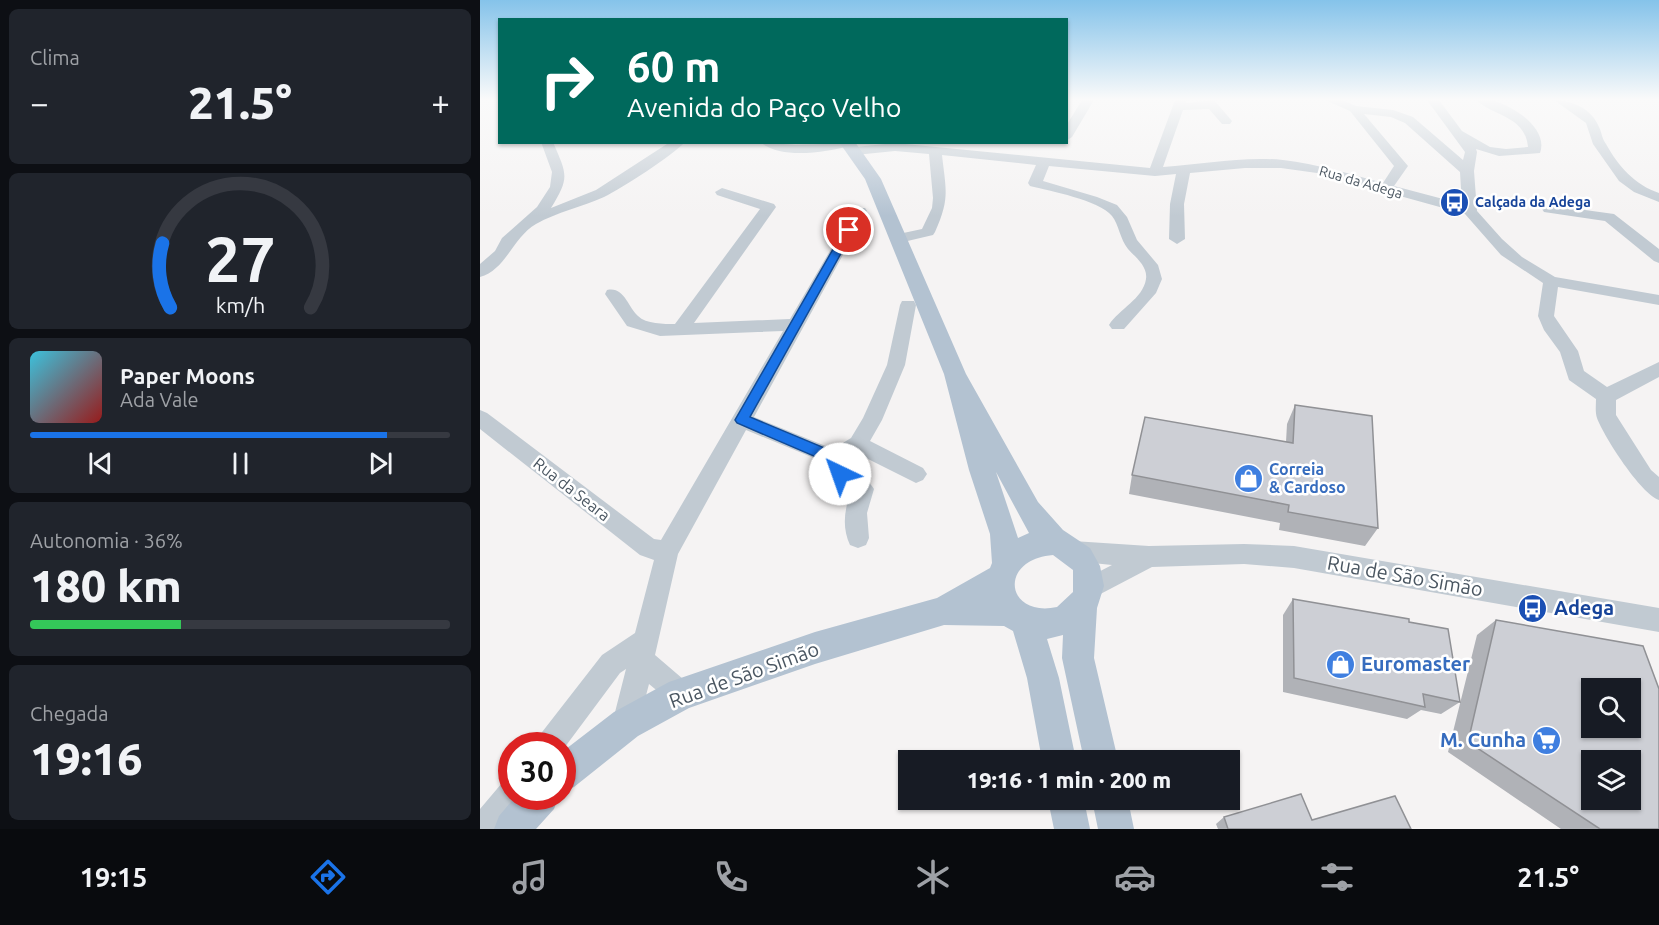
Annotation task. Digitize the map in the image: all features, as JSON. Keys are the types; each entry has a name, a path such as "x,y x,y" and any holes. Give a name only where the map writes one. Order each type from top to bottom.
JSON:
{"main road":[{"path":"849,145 873,179 955,374 1036,522 1087,567 1090,580 1078,633 1078,658 1099,750"},
{"path":"955,374 982,470 1004,534 1003,601 1018,616 1043,678 1057,750"},
{"path":"1003,570 1016,552 1028,544 1042,541 1065,547"},
{"name":"Rua de São Simão","path":"576,765 626,724 681,694 816,648 943,611 1003,570"},
{"path":"1018,616 1041,625 1057,623 1071,616 1085,597"},
{"name":"Rua de São Simão","path":"943,611 1018,616"},
{"path":"512,829 529,810"},
{"path":"1068,810 1072,829"},
{"path":"1112,810 1116,829"}],"street":[{"path":"1155,172 1167,139"},
{"path":"1378,139 1401,166 1384,189"},
{"path":"1430,139 1467,171"},
{"path":"1462,139 1472,152 1467,171 1470,212 1485,232 1506,251 1538,275 1551,281 1659,300"},
{"path":"1470,139 1479,147 1494,152 1535,150 1535,139"},
{"path":"1597,139 1626,183 1642,193 1659,198"},
{"path":"480,272 502,254 507,241 543,210 556,187 559,172 548,144"},
{"path":"530,221 601,193 676,144"},
{"name":"Rua da Adega","path":"771,144 780,148 801,149 849,145 935,152 955,148 1048,163 1155,172 1245,164 1281,164 1318,169 1470,212"},
{"path":"1062,144 1035,183 1105,204 1117,212 1130,242 1151,265 1154,278 1144,302 1123,318 1118,325"},
{"path":"899,238 928,232 939,208 935,152"},
{"path":"1177,239 1178,204 1184,170"},
{"path":"679,331 769,207 722,192"},
{"path":"1549,209 1609,217 1659,258"},
{"path":"626,724 667,552 860,211"},
{"path":"1551,281 1546,316 1550,326 1569,351 1576,375 1606,396"},
{"path":"613,294 633,322 660,330 795,326"},
{"path":"834,458 858,444 872,420 896,365 908,305"},
{"path":"1606,396 1659,369"},
{"path":"1606,396 1606,416 1644,476 1659,491"},
{"path":"742,420 834,458 840,474 863,489 854,525 858,538"},
{"name":"Rua da Seara","path":"482,423 648,548 667,552"},
{"path":"858,444 916,474"},
{"name":"Rua de São Simão","path":"1065,547 1149,557 1210,554 1294,557 1659,620"},
{"name":"Rua de São Simão","path":"1085,597 1149,557"},
{"path":"643,651 681,694"},
{"path":"560,732 611,664 643,651"},
{"path":"483,829 498,810"}],"building":[{"name":"Correia & Cardoso","path":"1295,405 1372,416 1378,528 1288,512 1289,505 1132,475 1145,417 1293,443"},
{"name":"Euromaster","path":"1293,599 1409,619 1409,622 1448,629 1460,702 1423,694 1425,707 1294,678"},
{"name":"M. Cunha","path":"1496,620 1643,646 1659,689 1659,829 1600,829 1468,742"},
{"path":"1301,794 1312,820 1395,796 1411,829 1228,829 1224,817"}],"place":[{"name":"Calçada da Adega","path":"1454,202"},
{"name":"Correia & Cardoso","path":"1248,478"},
{"name":"Adega","path":"1533,608"},
{"name":"Euromaster","path":"1340,664"},
{"name":"M. Cunha","path":"1547,740"}],"route":[{"path":"840,474 834,458 742,420 849,230"}]}
